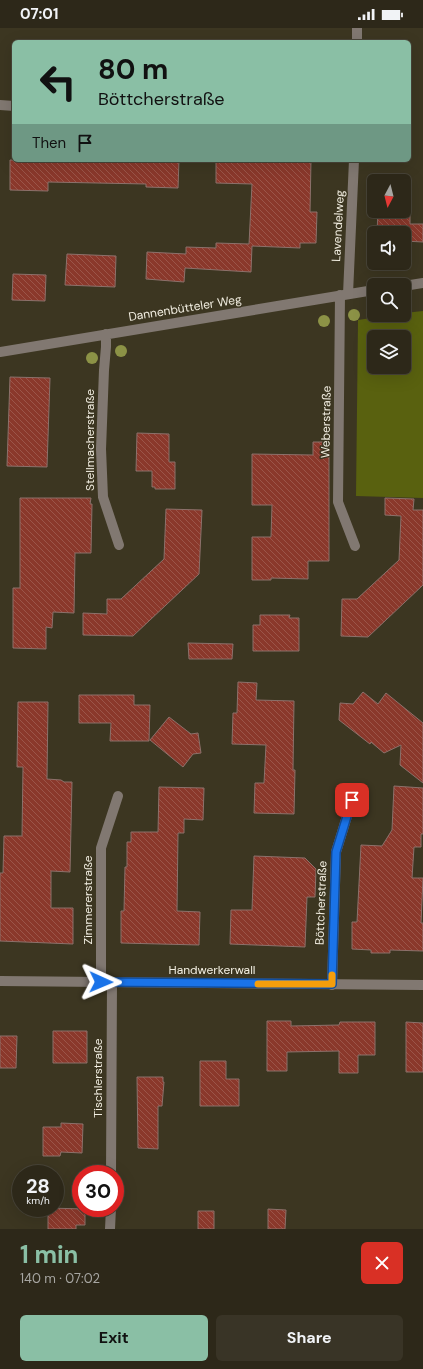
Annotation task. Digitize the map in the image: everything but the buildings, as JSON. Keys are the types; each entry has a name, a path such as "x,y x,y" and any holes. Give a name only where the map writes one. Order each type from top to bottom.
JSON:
{"street":[{"path":"357,28 357,40"},
{"path":"0,105 12,106"},
{"name":"Lavendelweg","path":"344,295 354,162"},
{"path":"411,285 423,283"},
{"name":"Dannenbütteler Weg","path":"0,352 367,291"},
{"name":"Weberstraße","path":"344,295 338,502 356,546"},
{"name":"Stellmacherstraße","path":"106,334 101,449 103,497 119,545"},
{"name":"Zimmererstraße","path":"101,982 102,848 118,796"},
{"name":"Böttcherstraße","path":"332,984 336,852 352,800"},
{"name":"Handwerkerwall","path":"0,981 423,985"},
{"name":"Tischlerstraße","path":"111,1165 112,983"},
{"path":"110,1229 111,1217"}],"green space":[{"path":"423,311 423,498 356,496 358,320 367,319 367,322 411,322 411,312"}],"slow traffic":[{"path":"258,984 332,984 332,975"}],"route":[{"path":"101,982 332,984 336,852 352,800"}]}
